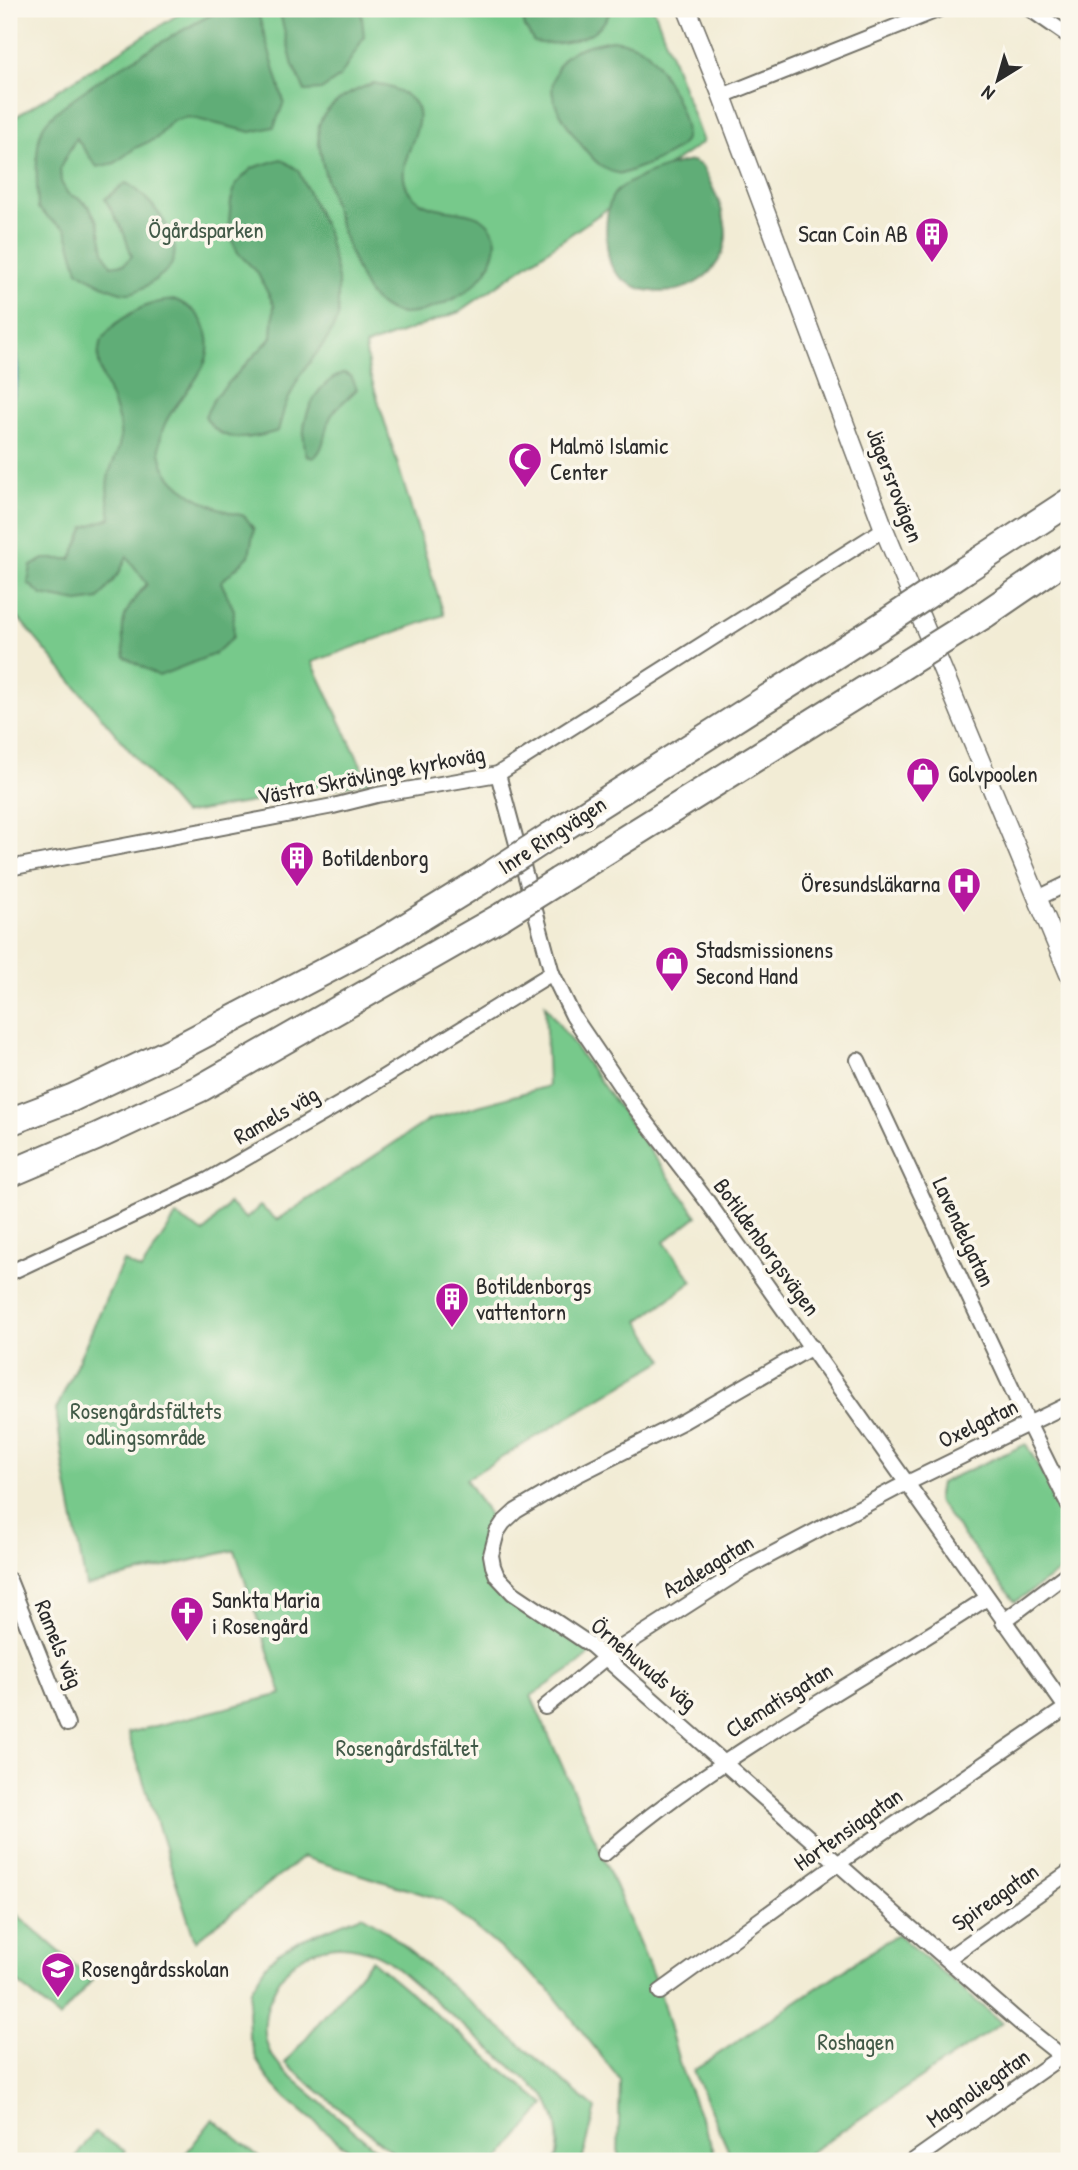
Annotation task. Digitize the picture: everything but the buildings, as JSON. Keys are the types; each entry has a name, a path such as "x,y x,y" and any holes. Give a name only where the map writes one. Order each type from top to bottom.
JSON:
{"highway":[{"name":"Inre Ringvägen","path":"11,1121 72,1098 176,1049 386,939 878,628 1069,502"},
{"name":"Inre Ringvägen","path":"21,1169 201,1088 502,916 984,615 1069,557"}],"street":[{"name":"Jägersrovägen","path":"687,9 884,528 1069,974"},
{"path":"722,96 940,9"},
{"path":"1030,9 1069,36"},
{"name":"Västra Skrävlinge kyrkoväg","path":"9,869 333,806 377,795 498,774 884,528"},
{"name":"Botildenborgsvägen","path":"498,774 552,972 573,1016 634,1106 707,1201 812,1347 1003,1622 1068,1710"},
{"path":"1038,898 1069,883"},
{"name":"Ramels väg","path":"13,1271 208,1181 345,1101 552,972"},
{"name":"Lavendelgatan","path":"858,1060 1069,1506"},
{"name":"Örnehuvuds väg","path":"812,1347 684,1421 577,1475 516,1511 503,1523 493,1543 491,1555 497,1576 513,1593 592,1646 1019,2022 1067,2056"},
{"name":"Oxelgatan","path":"907,1483 1069,1404"},
{"name":"Azaleagatan","path":"545,1707 605,1658 742,1570 907,1483"},
{"path":"1003,1622 1069,1572"},
{"name":"Ramels väg","path":"9,1580 67,1724"},
{"name":"Clematisgatan","path":"604,1854 650,1815 723,1762 987,1598"},
{"name":"Hortensiagatan","path":"660,1993 838,1864 1068,1710"},
{"name":"Spireagatan","path":"947,1959 1069,1872"},
{"name":"Magnoliegatan","path":"913,2161 1067,2056"}],"green space":[{"name":"Ögårdsparken","path":"187,9 654,9 703,142 459,312 365,346 369,371 444,615 312,662 369,782 183,814 9,607 9,411 15,393 17,353 9,343 9,121"},
{"path":"222,9 254,9 258,13 284,102 274,127 251,132 188,117 172,121 157,138 135,148 115,163 97,167 76,138 60,168 61,182 68,194 89,207 98,222 104,251 111,266 124,264 132,256 123,231 105,199 126,183 152,205 168,227 174,250 173,261 168,269 138,291 127,293 114,290 78,271 66,229 38,208 37,155 43,127 53,115 97,82"},
{"path":"279,9 361,9 364,37 340,77 321,90 305,91 293,66"},
{"path":"521,9 611,9 599,28 590,34 568,42 545,43 534,42 525,27"},
{"path":"611,40 639,47 653,59 674,95 686,133 684,141 673,152 622,174 606,169 583,147 561,114 552,91 555,74 566,56 582,47"},
{"path":"374,83 401,92 415,104 419,117 405,164 404,179 411,194 432,207 480,218 489,225 496,240 488,267 470,289 424,311 400,314 378,303 369,294 344,236 321,156 319,135 320,122 324,115 343,97"},
{"path":"281,159 298,170 327,232 338,279 338,318 328,338 299,377 285,406 278,431 237,438 219,432 205,416 215,397 272,337 274,305 257,272 238,253 228,232 231,201 236,184 252,168"},
{"path":"693,161 702,166 721,210 726,228 722,253 714,267 703,278 674,291 642,289 627,282 613,269 607,250 607,215 613,196 625,185 654,171"},
{"path":"176,300 199,316 207,333 208,350 204,365 165,423 160,439 161,457 170,477 178,485 219,508 244,516 254,529 249,556 221,582 234,610 233,637 215,654 159,676 125,657 125,617 147,584 127,557 119,573 99,599 78,602 42,595 28,583 31,566 44,559 71,559 85,527 111,518 108,480 119,447 120,428 101,371 98,358 100,345 107,332 134,312 154,303"},
{"path":"344,373 351,376 357,389 330,418 317,455 313,458 307,456 304,431 310,407 323,387"},
{"name":"Rosengårdsfältet","path":"545,1005 697,1216 664,1242 693,1281 639,1321 664,1360 466,1479 493,1522 484,1561 485,1568 495,1584 519,1605 590,1653 579,1664 531,1696 660,1992 681,2069 718,2161 618,2161 620,2080 548,1988 442,1900 303,1857 195,1941 128,1733 282,1694 235,1550 86,1586 64,1468 56,1410 123,1261 141,1270 176,1216 204,1233 229,1203 246,1219 260,1206 277,1220 429,1120 548,1086"},
{"path":"1026,1444 1069,1521 1069,1565 1015,1602 937,1501 940,1483"},
{"path":"13,1911 92,1980 59,2018 9,1975 9,1916"},
{"path":"362,1915 380,1926 596,2109 582,2161 555,2161 557,2127 544,2095 387,1960 369,1951 333,1946 316,1950 301,1958 287,1970 276,1986 268,2005 265,2035 270,2052 283,2070 390,2161 362,2161 286,2098 269,2080 257,2061 249,2035 251,1989 266,1965 278,1953 298,1941"},
{"name":"Roshagen","path":"897,1934 1002,2023 803,2157 793,2161 733,2161 693,2071"},
{"path":"371,1960 545,2105 498,2161 403,2161 285,2063"},
{"path":"213,2119 264,2161 180,2161"},
{"path":"94,2132 125,2151 121,2161 73,2161"}],"water":[{"path":"9,343 19,368 9,411"}],"place":[{"name":"Scan Coin AB","path":"932,264"},
{"name":"Malmö Islamic Center","path":"525,489"},
{"name":"Golvpoolen","path":"923,804"},
{"name":"Botildenborg","path":"297,888"},
{"name":"Öresundsläkarna","path":"964,914"},
{"name":"Stadsmissionens Second Hand","path":"672,993"},
{"name":"Botildenborgs vattentorn","path":"452,1329"},
{"name":"Sankta Maria i Rosengård","path":"187,1643"},
{"name":"Rosengårdsskolan","path":"58,1999"}],"park label":[{"name":"Rosengårdsfältets odlingsområde","path":"146,1424"}]}
